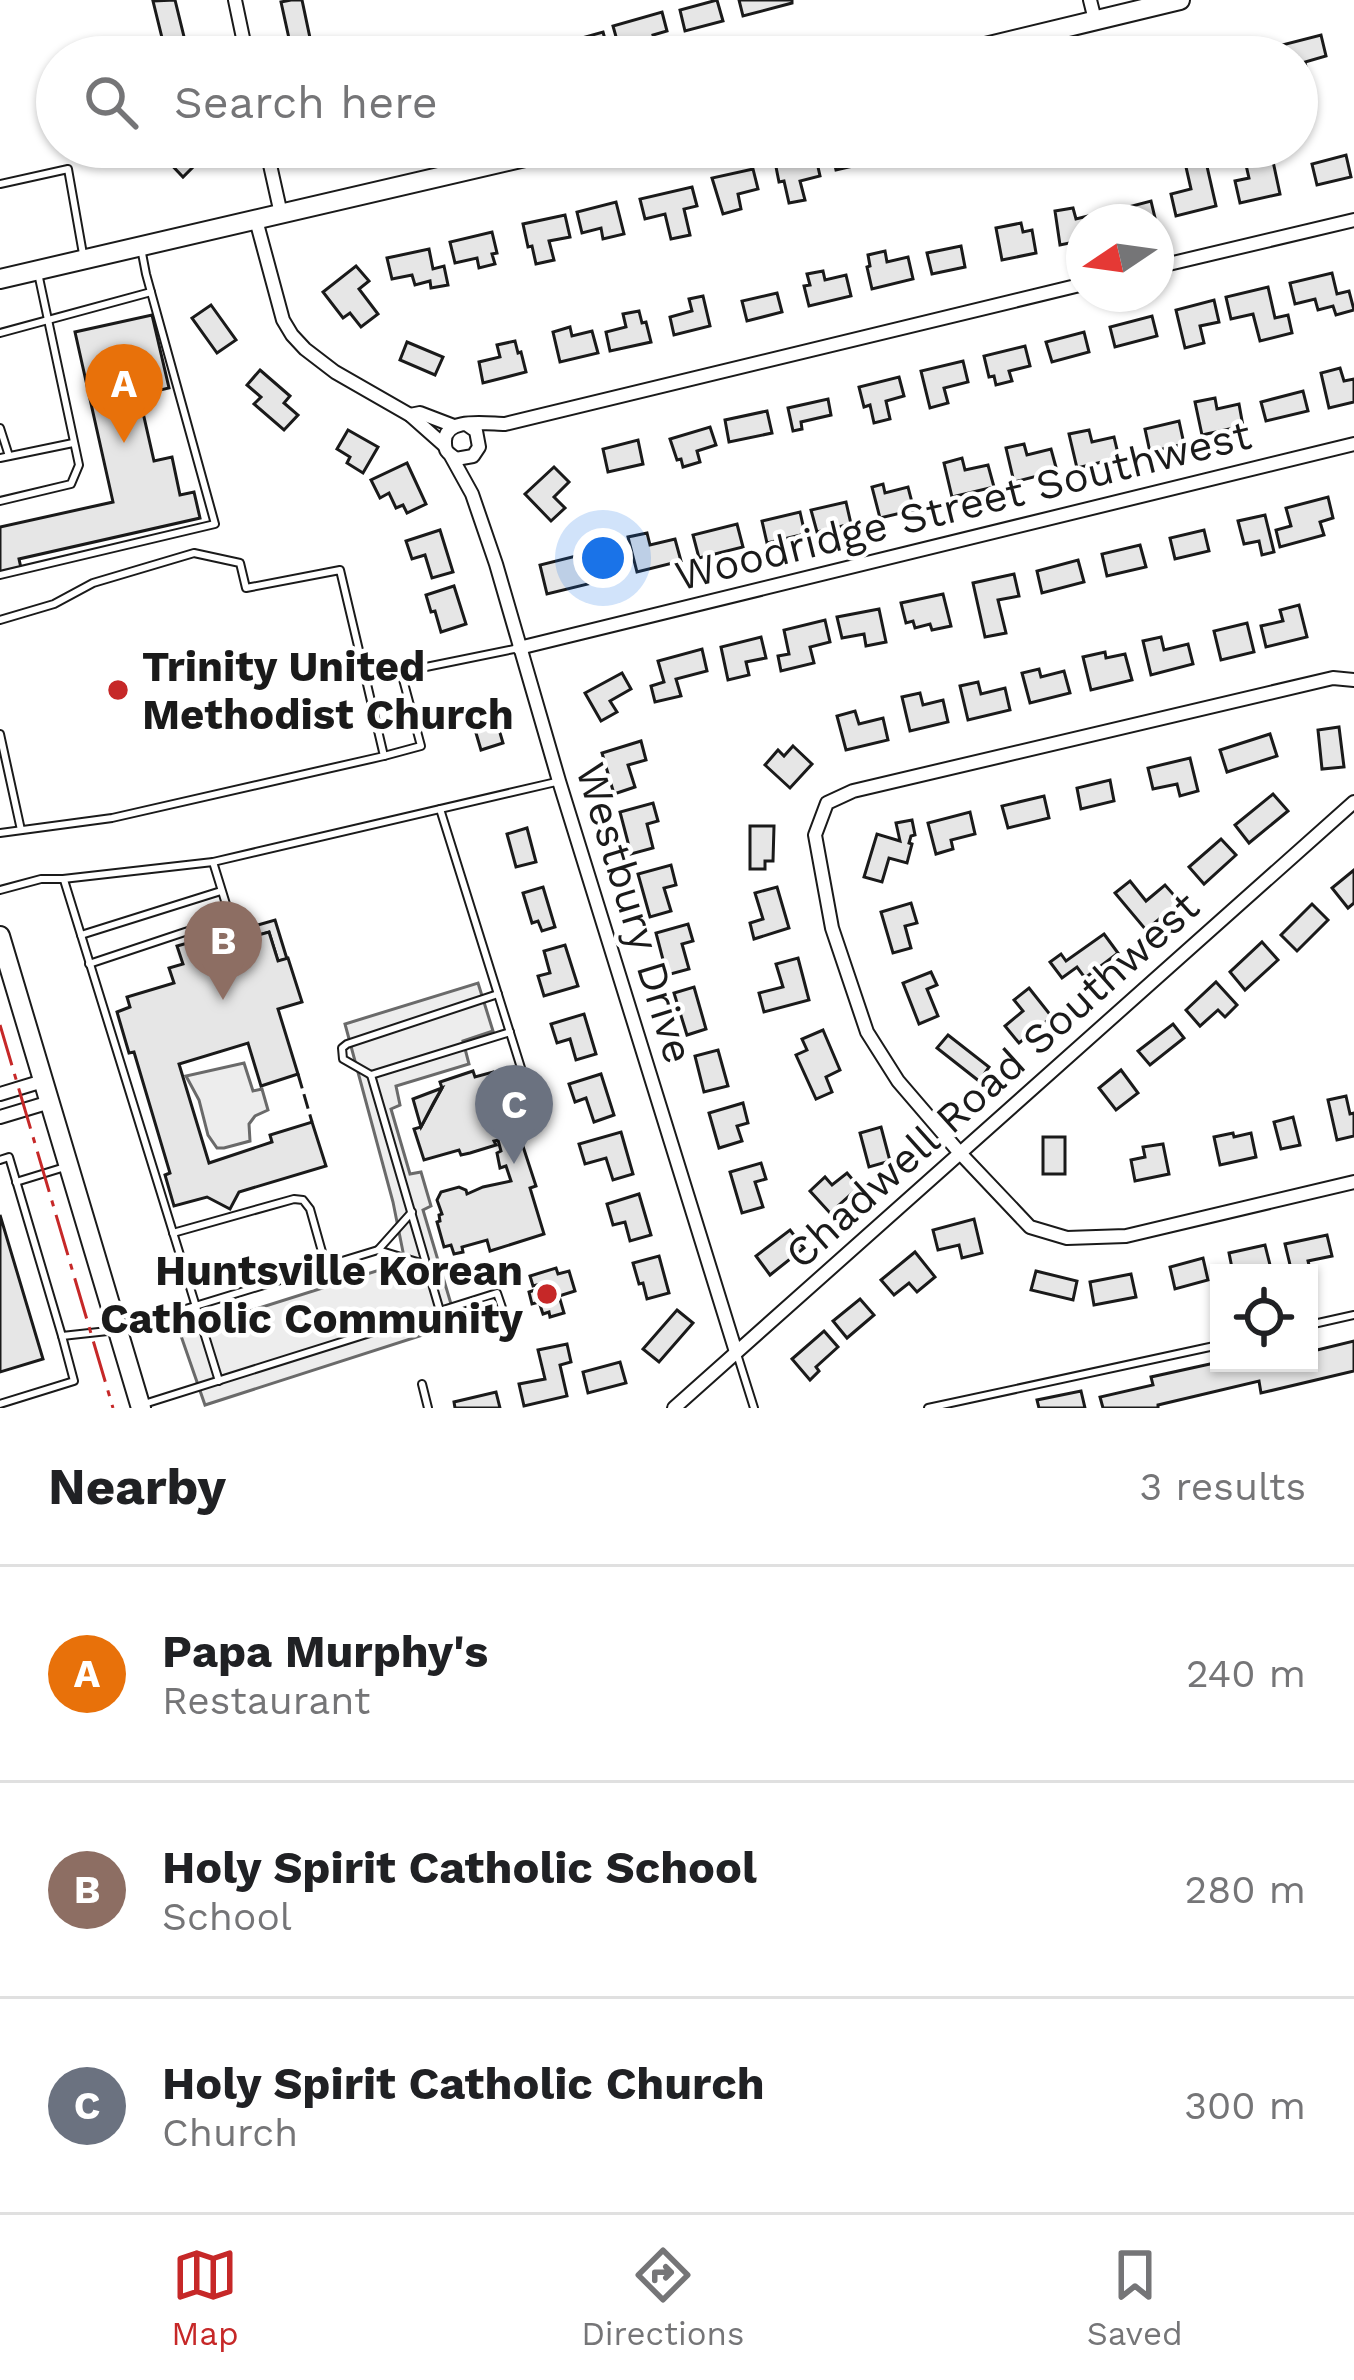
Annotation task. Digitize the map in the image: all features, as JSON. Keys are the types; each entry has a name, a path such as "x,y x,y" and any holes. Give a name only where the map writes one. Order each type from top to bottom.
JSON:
{"main road":[{"path":"1030,36 1180,0"},
{"path":"0,279 478,168"},
{"path":"0,936 137,1407"}],"street":[{"path":"235,0 243,36"},
{"path":"1090,0 1095,20"},
{"path":"271,168 281,214"},
{"name":"Westbury Drive","path":"256,220 283,320 292,335 335,372 410,415 448,451 472,494 736,1352"},
{"path":"1174,263 1354,220"},
{"path":"476,452 476,430 460,425 446,434 448,451 462,460 476,452 505,424 1066,288"},
{"name":"Westbury Drive","path":"410,415 420,413 460,425 505,424"},
{"name":"Woodridge Street Southwest","path":"519,647 1354,444"},
{"name":"Westbury Drive","path":"472,494 476,452"},
{"path":"1354,680 1333,678 853,791 827,803 814,835 832,928 867,1032 898,1082 1030,1227 1067,1238 1126,1236 1354,1182"},
{"name":"Chadwell Road Southwest","path":"674,1408 1354,802"},
{"path":"0,1094 44,1081"},
{"path":"0,1117 50,1102"}],"lane":[{"path":"0,184 68,169 84,258"},
{"path":"0,574 214,524 141,246"},
{"path":"0,501 71,484 80,465 37,270"},
{"path":"0,333 151,292"},
{"path":"0,428 4,457 75,442"},
{"path":"0,620 54,604 93,583 194,554 240,563 246,588 340,570 384,756"},
{"path":"367,679 519,647"},
{"path":"0,833 112,818 422,746 401,672"},
{"path":"0,734 21,830"},
{"path":"0,890 41,879 213,862 559,781"},
{"path":"440,809 532,1102"},
{"path":"89,964 230,917 213,862"},
{"path":"63,879 219,1381"},
{"path":"80,935 221,891"},
{"path":"440,1311 370,1076 344,1059 342,1048 498,994"},
{"path":"370,1076 510,1032"},
{"path":"0,1160 9,1157 74,1381 0,1403"},
{"path":"16,1182 68,1166"},
{"path":"173,1233 303,1200 310,1209 326,1266"},
{"path":"62,1336 117,1330 378,1250 412,1212"},
{"path":"378,1250 424,1264"},
{"path":"137,1407 497,1293 508,1328"},
{"path":"1318,1323 1354,1315"},
{"path":"928,1408 1210,1347"},
{"path":"736,1352 754,1408"},
{"path":"422,1384 428,1408"}],"shaded area":[{"path":"478,983 493,1031 463,1041 469,1064 396,1086 400,1105 391,1109 410,1174 421,1172 431,1206 423,1210 457,1324 205,1405 180,1333 405,1262 345,1024"},
{"path":"244,1063 253,1091 262,1089 268,1110 249,1124 250,1141 217,1148 186,1076"}],"building":[{"path":"175,0 184,36 162,36 153,1"},
{"path":"302,0 310,36 288,36 281,2"},
{"path":"717,0 723,21 685,31 680,10"},
{"path":"739,0 792,0 792,3 743,16"},
{"path":"662,12 667,31 653,36 616,36 613,26"},
{"path":"1321,35 1326,56 1318,58 1318,36"},
{"path":"1346,155 1351,177 1317,185 1313,168 1318,168 1318,162"},
{"path":"776,168 818,168 820,176 800,181 805,200 789,203 784,181 779,182"},
{"path":"1186,168 1207,168 1216,206 1176,216 1171,194 1191,189"},
{"path":"1247,168 1274,168 1280,194 1240,203 1235,181 1249,178"},
{"path":"753,169 758,189 738,194 741,209 723,214 712,178"},
{"path":"692,187 697,206 684,209 690,235 671,239 665,214 645,219 640,199"},
{"path":"616,202 624,234 603,239 601,228 582,233 577,212"},
{"path":"1066,209 1066,244 1060,245 1055,211"},
{"path":"565,215 570,237 549,241 554,260 536,264 523,224"},
{"path":"1021,223 1023,232 1032,230 1036,253 1002,260 996,228"},
{"path":"492,232 495,264 479,268 477,258 455,263 450,242"},
{"path":"961,246 965,267 932,274 927,253"},
{"path":"429,249 433,269 444,266 448,285 431,288 430,281 415,285 412,275 392,279 387,258"},
{"path":"885,251 887,262 908,257 913,279 872,289 868,255"},
{"path":"356,266 369,281 359,289 378,314 361,327 350,313 343,318 323,292"},
{"path":"823,271 825,280 846,275 851,296 809,306 804,286 810,285 807,274"},
{"path":"1332,273 1337,294 1349,291 1354,310 1336,315 1333,306 1318,310 1315,299 1295,304 1290,283"},
{"path":"1268,287 1275,318 1288,315 1292,333 1260,341 1253,314 1231,319 1226,297"},
{"path":"777,293 782,312 747,321 742,301"},
{"path":"703,296 710,326 674,335 670,317 692,311 689,299"},
{"path":"1214,300 1219,322 1200,326 1204,343 1185,348 1176,310"},
{"path":"211,305 236,340 217,353 192,318"},
{"path":"639,311 651,342 610,351 606,332 626,327 623,314"},
{"path":"152,315 169,388 139,395 154,461 172,457 180,495 194,492 200,518 19,559 21,568 0,572 0,527 113,502 75,332"},
{"path":"1152,316 1157,336 1115,347 1110,327"},
{"path":"570,327 572,336 592,331 598,353 560,362 553,332"},
{"path":"1084,332 1089,352 1052,362 1046,342"},
{"path":"515,341 526,372 483,383 479,362 500,357 497,345"},
{"path":"407,342 443,357 435,375 400,360"},
{"path":"1025,346 1030,366 1009,371 1012,381 996,385 984,356"},
{"path":"963,361 968,382 944,388 948,403 930,408 921,371"},
{"path":"1340,368 1344,381 1354,379 1354,402 1329,408 1321,373"},
{"path":"260,370 290,396 284,403 298,415 284,430 254,404 261,397 247,385"},
{"path":"899,377 904,396 886,401 890,419 874,423 859,387"},
{"path":"1303,391 1308,411 1266,421 1261,402"},
{"path":"1215,398 1217,409 1239,404 1243,426 1202,435 1195,402"},
{"path":"828,399 831,415 801,422 802,429 793,431 788,408"},
{"path":"767,411 772,433 729,442 725,420"},
{"path":"1179,421 1184,444 1150,452 1145,429"},
{"path":"710,427 716,445 697,451 700,462 683,467 670,439"},
{"path":"348,430 378,447 363,473 337,449"},
{"path":"1089,430 1092,442 1114,437 1119,458 1077,468 1069,434"},
{"path":"638,440 643,464 608,472 603,449"},
{"path":"1024,444 1027,455 1051,449 1057,471 1014,482 1006,448"},
{"path":"962,458 965,470 988,465 994,487 952,497 944,463"},
{"path":"407,463 426,504 407,513 403,505 396,508 389,493 380,498 371,480"},
{"path":"554,467 569,482 554,497 565,508 551,521 525,494"},
{"path":"883,484 885,493 908,487 914,510 880,518 872,487"},
{"path":"1328,497 1333,518 1320,522 1324,535 1280,547 1276,530 1291,526 1286,508"},
{"path":"846,502 851,524 817,532 811,510"},
{"path":"800,512 805,534 767,543 762,521"},
{"path":"1265,515 1274,552 1262,555 1259,541 1244,544 1238,521"},
{"path":"737,524 743,547 699,558 693,535"},
{"path":"440,530 453,572 432,578 425,555 412,559 406,541"},
{"path":"1204,530 1209,551 1175,559 1170,538"},
{"path":"647,533 650,545 675,539 681,561 637,572 628,537"},
{"path":"1140,545 1146,567 1107,576 1102,554"},
{"path":"580,555 588,584 547,594 540,565"},
{"path":"1078,560 1084,582 1042,593 1037,571"},
{"path":"1014,574 1019,596 998,600 1006,633 985,637 973,583"},
{"path":"454,586 466,624 441,632 426,595"},
{"path":"943,594 951,626 932,630 930,624 915,628 913,621 906,623 901,603"},
{"path":"1299,605 1307,637 1266,647 1261,626 1283,621 1280,610"},
{"path":"879,609 886,642 866,646 864,634 842,638 837,617"},
{"path":"825,620 830,642 810,647 814,663 781,671 778,656 789,654 784,630"},
{"path":"1247,623 1254,652 1221,660 1214,631"},
{"path":"761,637 766,658 746,662 749,675 728,680 721,647"},
{"path":"1161,637 1164,650 1188,644 1193,664 1151,675 1143,641"},
{"path":"702,649 707,671 676,679 681,696 655,702 651,686 664,682 658,661"},
{"path":"1105,652 1106,658 1125,654 1132,680 1091,690 1083,657"},
{"path":"1039,669 1041,677 1064,671 1070,693 1030,703 1022,673"},
{"path":"622,673 631,689 610,701 617,712 601,721 585,693"},
{"path":"978,682 981,694 1005,688 1010,710 968,720 960,686"},
{"path":"920,693 923,705 943,700 948,722 910,731 902,697"},
{"path":"493,709 503,743 481,750 471,716"},
{"path":"855,711 859,724 883,718 888,740 846,750 837,716"},
{"path":"1339,727 1344,767 1322,769 1318,730"},
{"path":"1270,734 1277,756 1227,772 1220,750"},
{"path":"641,741 646,760 628,765 635,787 614,794 602,753"},
{"path":"793,746 812,764 790,788 765,765 778,750 784,756"},
{"path":"1190,758 1198,791 1180,796 1177,784 1153,789 1148,768"},
{"path":"1110,780 1114,801 1081,809 1077,788"},
{"path":"1273,794 1288,811 1249,843 1235,825"},
{"path":"1044,796 1049,818 1008,828 1002,806"},
{"path":"653,803 658,821 647,824 653,848 631,854 620,812"},
{"path":"970,812 975,834 951,840 953,849 936,854 928,823"},
{"path":"912,820 915,835 907,863 889,858 882,882 864,877 877,834 900,841 896,823"},
{"path":"750,826 774,826 773,861 765,861 765,869 750,869"},
{"path":"527,828 536,862 516,867 507,834"},
{"path":"1221,839 1236,855 1204,884 1189,867"},
{"path":"671,865 676,885 664,888 671,911 650,917 638,874"},
{"path":"1354,870 1354,903 1348,908 1332,888"},
{"path":"1130,881 1146,901 1165,885 1180,902 1146,930 1115,893"},
{"path":"543,887 555,927 542,931 538,921 532,923 523,893"},
{"path":"777,887 789,928 754,939 750,923 763,919 755,893"},
{"path":"911,903 917,923 905,926 911,948 893,953 881,912"},
{"path":"1312,904 1328,920 1297,951 1281,935"},
{"path":"275,920 287,959 278,961 269,932 237,941 234,932"},
{"path":"688,924 693,941 682,944 689,969 667,975 656,933"},
{"path":"233,930 237,941 269,932 278,961 288,958 302,1002 278,1009 298,1074 261,1086 248,1043 179,1064 209,1163 272,1142 270,1135 312,1122 326,1166 239,1192 230,1209 207,1197 174,1206 165,1175 170,1173 134,1052 129,1053 117,1012 130,1007 127,997 174,983 169,968 183,964 177,946"},
{"path":"1104,934 1118,953 1085,978 1077,967 1062,978 1050,962 1061,954 1066,961"},
{"path":"1262,942 1278,960 1245,990 1230,972"},
{"path":"565,945 578,986 544,996 538,976 550,973 544,951"},
{"path":"798,958 809,1000 764,1012 759,993 783,987 776,964"},
{"path":"931,972 937,985 927,989 938,1016 919,1024 903,983"},
{"path":"1216,982 1237,1005 1225,1017 1218,1010 1200,1026 1186,1010"},
{"path":"694,987 706,1029 687,1035 674,993"},
{"path":"1029,988 1052,1017 1019,1043 1005,1026 1023,1011 1014,1000"},
{"path":"584,1014 596,1054 576,1060 570,1039 557,1043 551,1024"},
{"path":"1173,1024 1184,1038 1150,1065 1138,1051"},
{"path":"823,1030 840,1070 826,1077 832,1092 816,1099 796,1055 807,1050 802,1039"},
{"path":"948,1035 989,1067 979,1081 937,1048"},
{"path":"718,1050 728,1086 704,1092 695,1056"},
{"path":"1121,1070 1138,1093 1116,1110 1099,1088"},
{"path":"473,1071 475,1077 493,1072 509,1122 518,1119 544,1234 490,1251 487,1240 454,1254 451,1245 444,1247 437,1200 441,1192 459,1187 467,1194 511,1181 506,1166 500,1168 498,1140 496,1145 470,1153 461,1155 459,1150 424,1160 414,1129 421,1127 442,1088 440,1082"},
{"path":"601,1074 614,1115 594,1122 586,1098 575,1102 569,1084"},
{"path":"442,1088 434,1102 421,1127 413,1099"},
{"path":"1346,1096 1350,1114 1354,1113 1354,1136 1337,1140 1328,1100"},
{"path":"743,1103 748,1123 737,1126 742,1141 719,1148 709,1113"},
{"path":"1293,1117 1300,1145 1281,1149 1274,1122"},
{"path":"881,1127 890,1161 869,1167 860,1133"},
{"path":"621,1132 633,1174 613,1180 606,1158 585,1164 579,1144"},
{"path":"1233,1133 1234,1137 1251,1133 1256,1157 1220,1165 1214,1137"},
{"path":"1043,1137 1065,1137 1065,1174 1043,1174"},
{"path":"1163,1144 1169,1174 1135,1181 1131,1160 1145,1157 1143,1147"},
{"path":"761,1163 766,1179 755,1182 763,1207 742,1213 730,1172"},
{"path":"847,1173 859,1187 830,1213 810,1191 825,1177 832,1185"},
{"path":"639,1194 651,1235 630,1241 625,1222 613,1225 607,1204"},
{"path":"0,1215 43,1359 0,1372"},
{"path":"974,1219 982,1253 962,1258 959,1245 938,1250 933,1230"},
{"path":"790,1230 804,1248 770,1275 756,1256"},
{"path":"1327,1235 1332,1256 1290,1264 1285,1244"},
{"path":"1265,1245 1270,1264 1231,1264 1229,1253"},
{"path":"915,1252 935,1277 917,1292 909,1283 894,1295 881,1280"},
{"path":"659,1256 669,1293 647,1299 633,1263"},
{"path":"1203,1258 1208,1280 1175,1289 1170,1267"},
{"name":"Huntsville Korean Catholic Community","path":"556,1268 558,1274 569,1271 575,1291 559,1296 564,1313 550,1317 549,1312 543,1314 539,1302 532,1304 529,1292 541,1288 540,1284 533,1286 530,1276"},
{"path":"1036,1271 1077,1281 1073,1300 1031,1290"},
{"path":"1131,1274 1136,1297 1094,1305 1090,1282"},
{"path":"860,1299 874,1315 847,1338 833,1321"},
{"path":"677,1310 693,1323 659,1362 643,1349"},
{"path":"824,1331 838,1347 816,1367 819,1371 810,1380 792,1359"},
{"path":"1354,1341 1354,1371 1261,1393 1259,1381 1158,1408 1103,1408 1100,1397 1153,1385 1151,1377 1210,1364 1210,1372 1318,1372 1318,1350"},
{"path":"567,1344 571,1362 560,1365 567,1396 524,1406 519,1384 545,1379 538,1350"},
{"path":"620,1362 626,1383 588,1393 583,1372"},
{"path":"1081,1391 1085,1408 1039,1408 1037,1400"},
{"path":"496,1392 500,1408 455,1408 454,1402"}],"fence":[{"path":"298,1074 312,1122"}],"power":[{"path":"0,1025 113,1408"}],"place":[{"name":"Papa Murphy's","path":"124,443"},
{"name":"Trinity United Methodist Church","path":"118,690"},
{"name":"Holy Spirit Catholic School","path":"223,1000"},
{"name":"Holy Spirit Catholic Church","path":"514,1164"},
{"name":"Huntsville Korean Catholic Community","path":"547,1294"}]}
